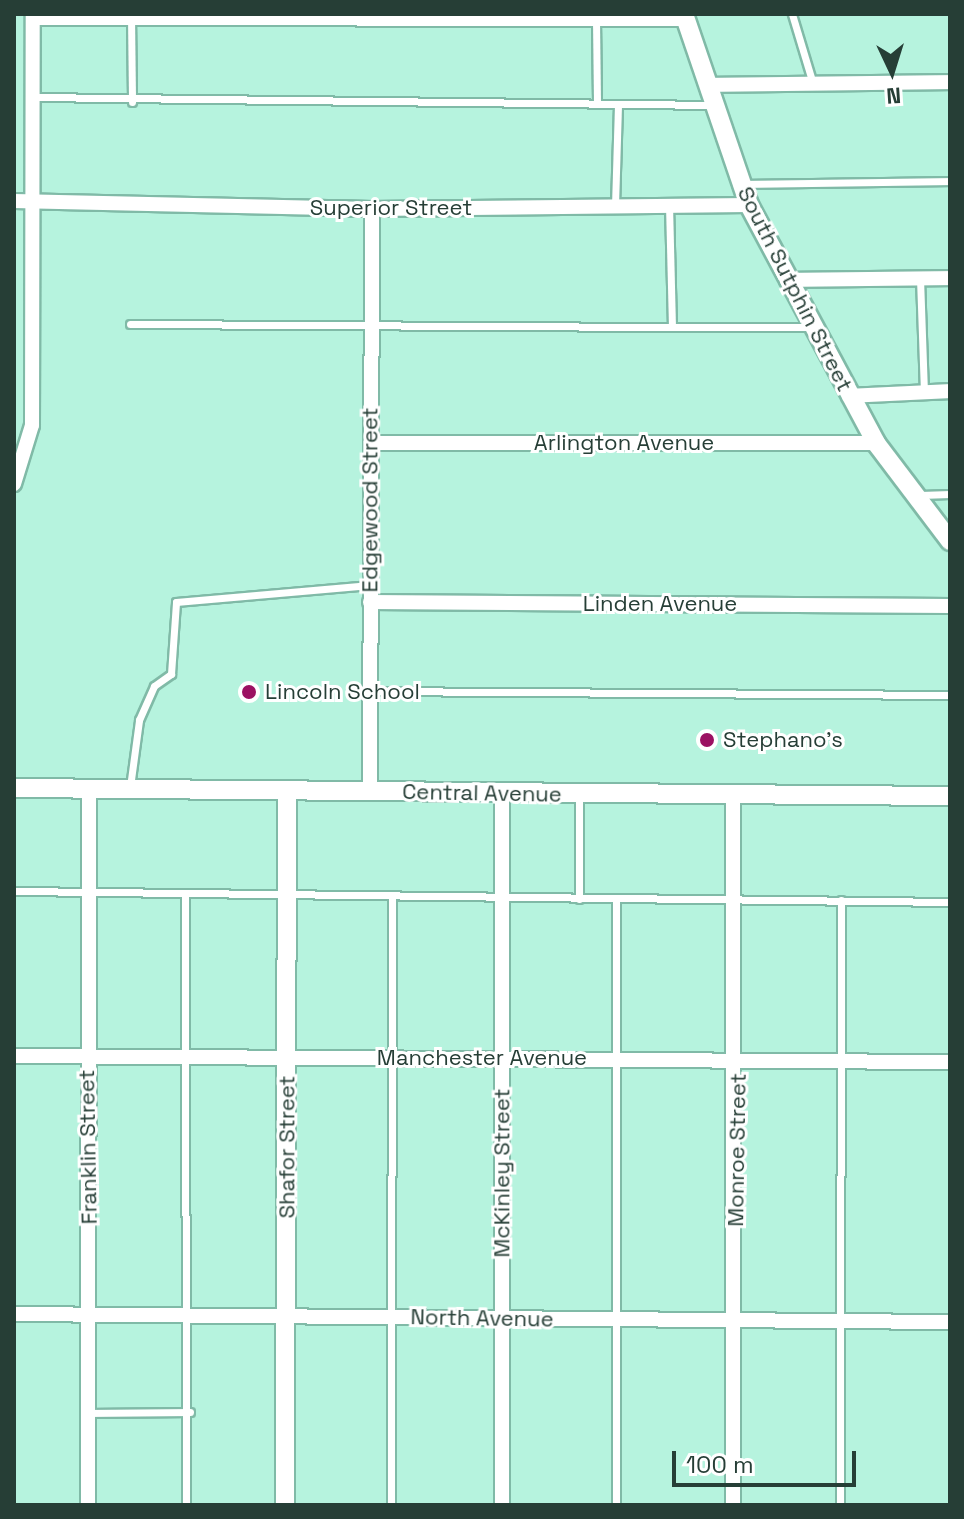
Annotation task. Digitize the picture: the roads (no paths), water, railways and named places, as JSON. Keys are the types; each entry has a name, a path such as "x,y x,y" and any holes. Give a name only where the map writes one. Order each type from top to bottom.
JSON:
{"street":[{"path":"14,484 32,425 30,96 33,16 596,20 685,17"},
{"name":"South Sutphin Street","path":"685,17 749,205 876,443 912,496 950,541"},
{"path":"707,85 950,82"},
{"name":"Superior Street","path":"14,201 372,209 749,205"},
{"name":"Edgewood Street","path":"370,792 372,209"},
{"path":"787,280 950,278"},
{"path":"849,396 950,391"},
{"name":"Arlington Avenue","path":"371,443 876,443"},
{"name":"Linden Avenue","path":"370,602 950,606"},
{"name":"Central Avenue","path":"14,788 950,796"},
{"name":"Franklin Street","path":"88,1505 89,789"},
{"name":"Shafor Street","path":"285,1505 287,790"},
{"name":"McKinley Street","path":"502,794 502,1505"},
{"name":"Monroe Street","path":"733,795 738,1062 733,1505"},
{"name":"Manchester Avenue","path":"14,1056 950,1062"},
{"name":"North Avenue","path":"14,1314 950,1322"}],"lane":[{"path":"792,14 813,84"},
{"path":"131,17 132,102"},
{"path":"596,20 597,104"},
{"path":"30,96 132,102 714,105"},
{"path":"615,207 618,104"},
{"path":"740,184 950,181"},
{"path":"669,206 672,327"},
{"path":"920,278 924,392"},
{"path":"130,324 814,327"},
{"path":"912,496 950,494"},
{"path":"130,789 139,720 154,686 171,674 176,602 370,585"},
{"path":"368,691 950,695"},
{"path":"579,794 579,899"},
{"path":"14,891 392,899 735,898 950,902"},
{"path":"185,894 190,1412 186,1505"},
{"path":"391,1505 392,899"},
{"path":"616,900 616,1505"},
{"path":"840,1505 841,900"},
{"path":"89,1413 190,1412"}],"place":[{"name":"Lincoln School","path":"249,692"},
{"name":"Stephano’s","path":"707,740"}]}
